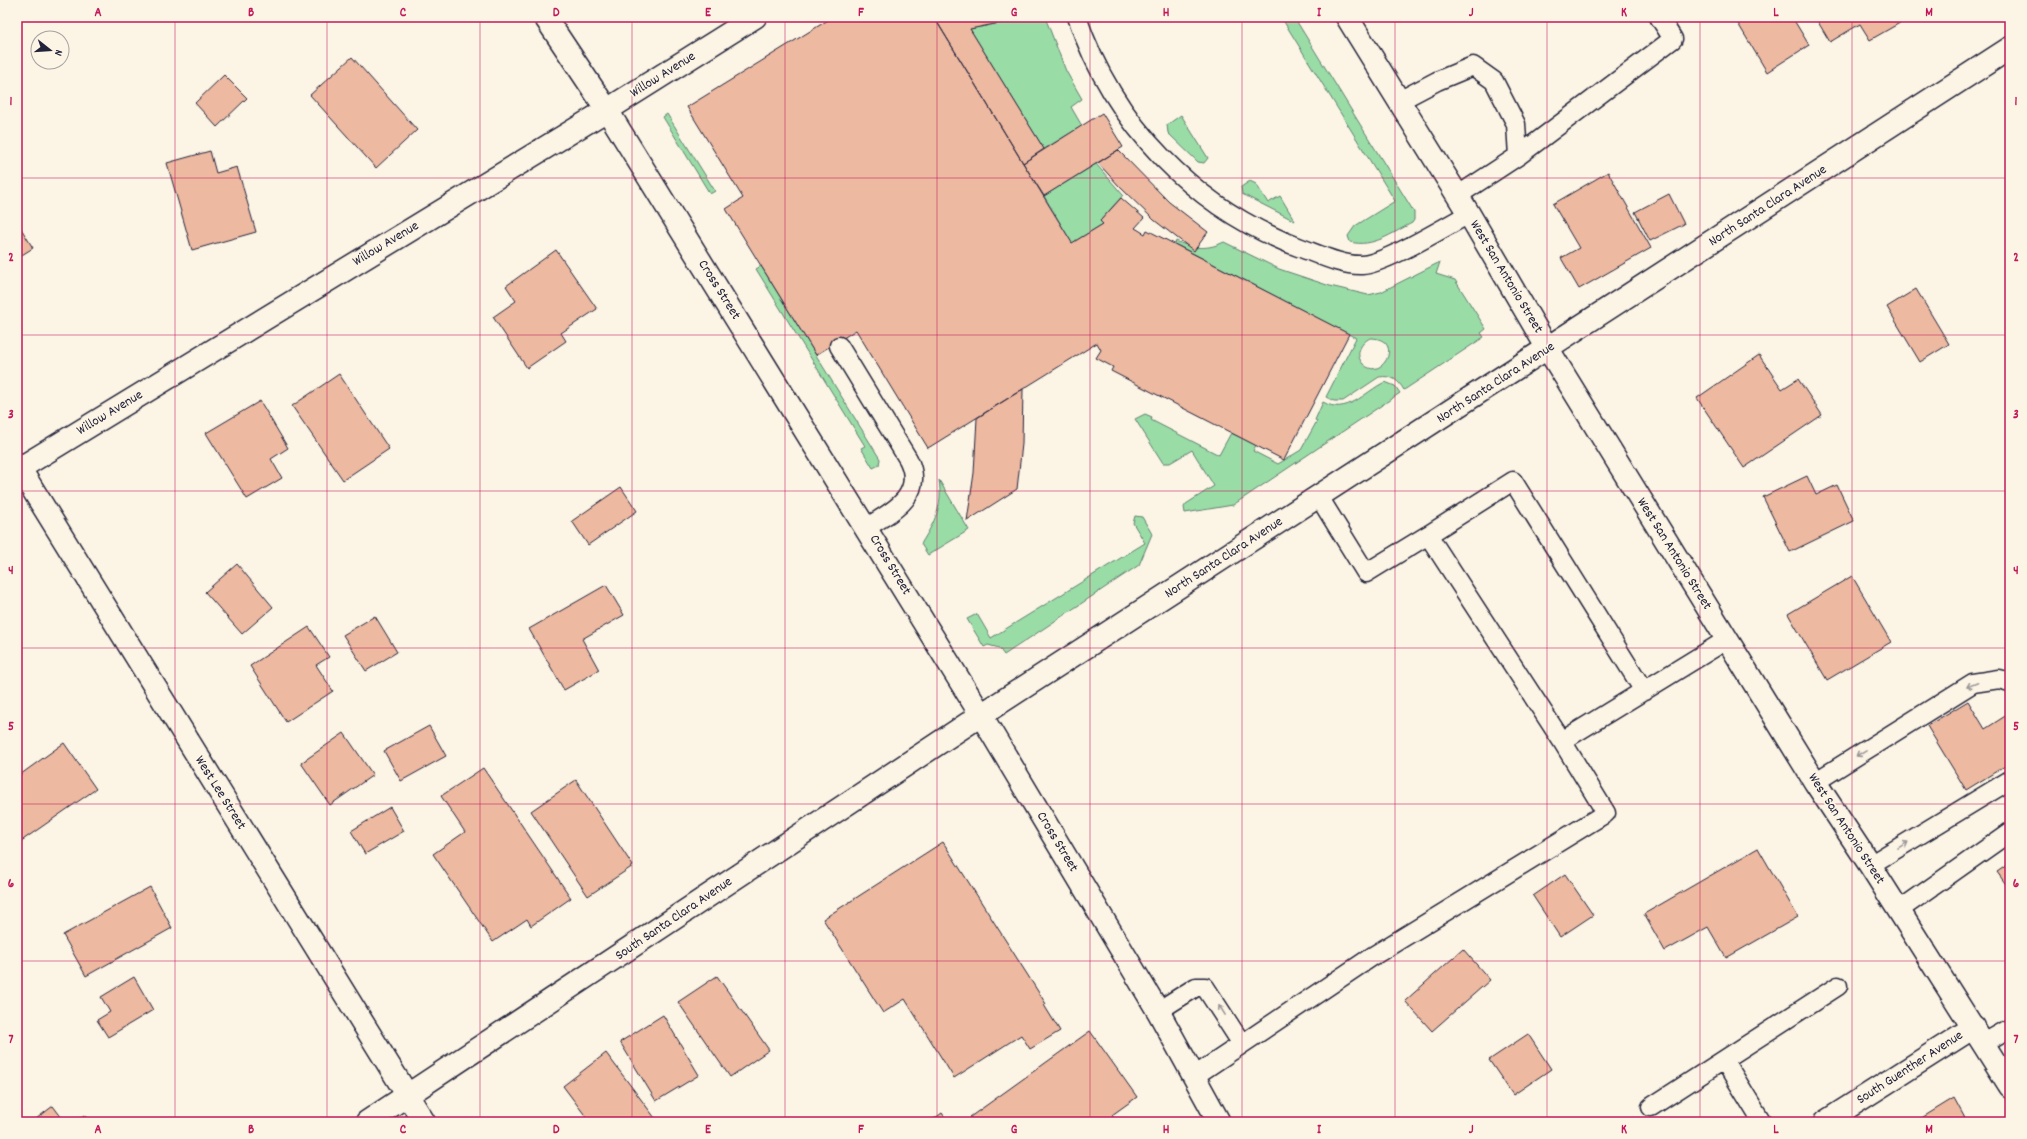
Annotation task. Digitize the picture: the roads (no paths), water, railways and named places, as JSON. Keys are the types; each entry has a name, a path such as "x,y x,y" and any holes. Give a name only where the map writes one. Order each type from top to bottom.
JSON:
{"street":[{"name":"Cross Street","path":"545,17 607,110 867,527 1158,1011 1193,1078 1220,1122"},
{"name":"Willow Avenue","path":"18,467 607,110 755,17"},
{"name":"West San Antonio Street","path":"1347,17 1469,214 1548,349 1728,639 1814,782 1870,865 2010,1086"},
{"name":"North Santa Clara Avenue","path":"981,715 1548,349 2010,48"},
{"name":"West Lee Street","path":"18,467 424,1122"},
{"name":"South Santa Clara Avenue","path":"368,1122 981,715"},
{"name":"South Guenther Avenue","path":"1825,1122 1979,1035"}],"lane":[{"path":"1077,17 1082,32 1105,79 1141,135 1170,166 1206,197 1223,209 1258,228 1290,244 1315,254 1362,265 1380,261 1469,214"},
{"path":"1457,196 1518,156 1673,39 1659,17"},
{"path":"1399,101 1437,81 1473,66 1494,81 1516,124 1518,156"},
{"path":"839,346 908,459 913,474 910,492 899,507 867,527"},
{"path":"1319,497 1366,573 1513,481 1644,691"},
{"path":"1193,1078 1373,956 1606,813 1562,741 1428,535"},
{"path":"1562,741 1728,639"},
{"path":"1814,782 1973,683 1999,679 2010,682"},
{"path":"1870,865 2010,780"},
{"path":"1898,911 2010,832"},
{"path":"1652,1107 1838,986"},
{"path":"1158,1011 1196,987 1205,987 1242,1044"},
{"path":"1979,1035 2010,1028"},
{"path":"1724,1060 1762,1122"}]}
